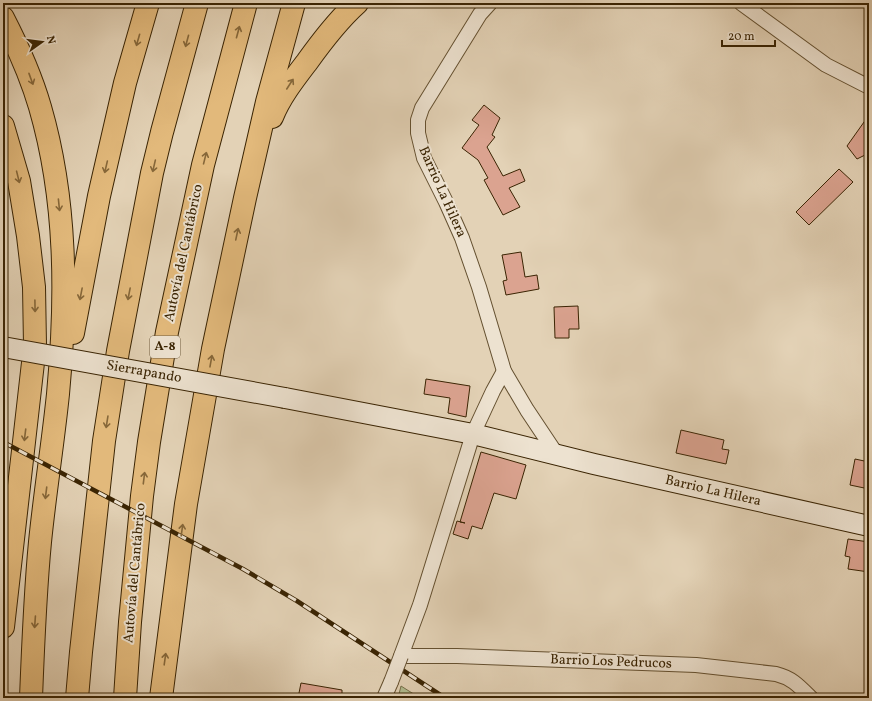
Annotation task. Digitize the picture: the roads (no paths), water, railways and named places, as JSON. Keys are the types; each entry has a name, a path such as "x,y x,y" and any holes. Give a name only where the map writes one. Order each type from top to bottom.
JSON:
{"highway":[{"path":"51,454 99,196 125,82 148,3"},
{"path":"77,698 101,464 118,351 162,132 198,3"},
{"name":"Autovía del Cantábrico","path":"125,698 130,622 143,488 167,332 203,165 246,3"},
{"path":"161,698 186,504 214,349 245,198 267,102 294,3"},
{"path":"245,198 263,138 274,112 290,83 316,49 347,12 357,3"},
{"path":"3,18 30,76 40,106 48,136 59,201 62,233 63,314 58,395 40,542 31,698"},
{"path":"3,126 19,181 28,236 34,287 34,353 3,627"}],"street":[{"name":"Barrio La Hilera","path":"490,3 480,14 422,108 418,120 418,133 424,158 462,238 479,287 504,371 527,410 557,455"},
{"path":"741,3 826,65 869,87"},
{"name":"Sierrapando","path":"3,347 285,398"},
{"path":"384,698 420,605 472,434 504,371"},
{"name":"Barrio La Hilera","path":"285,398 472,434 557,455 869,526"},
{"name":"Barrio Los Pedrucos","path":"401,656 464,656 696,665 786,676 811,698"}],"railway":[{"path":"3,442 243,569 297,601 445,698"}]}
